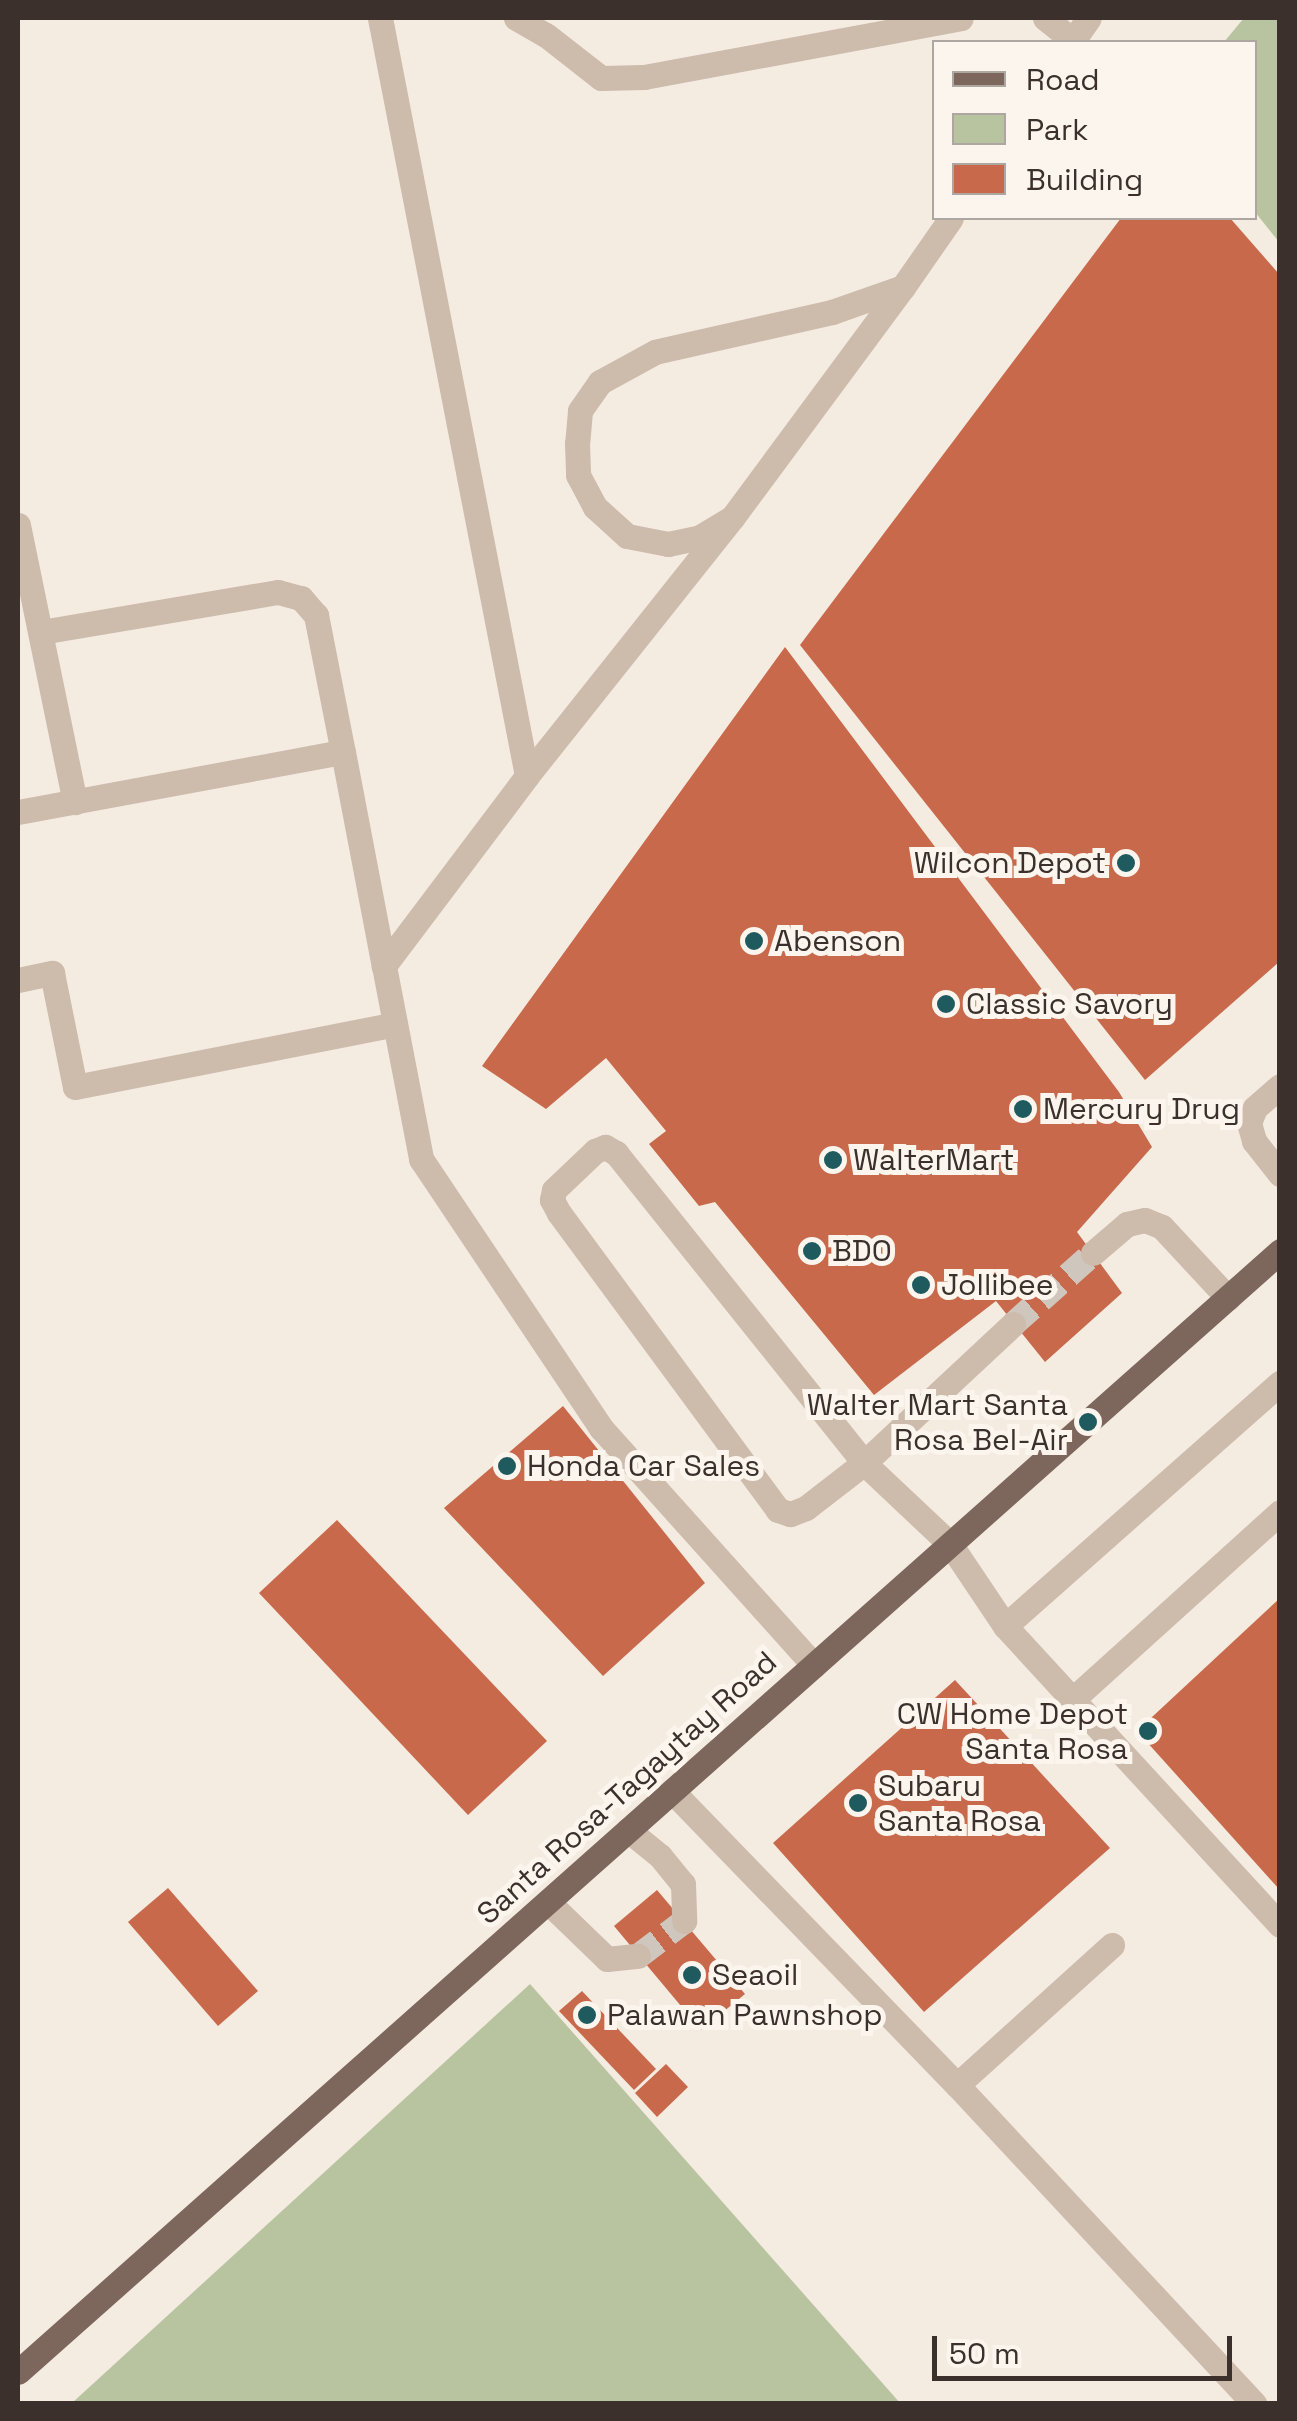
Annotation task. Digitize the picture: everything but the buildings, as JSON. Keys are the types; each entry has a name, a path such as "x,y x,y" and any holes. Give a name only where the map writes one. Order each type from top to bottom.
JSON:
{"main road":[{"name":"Santa Rosa-Tagaytay Road","path":"18,2372 1280,1251"}],"street":[{"path":"380,18 527,776"},
{"path":"516,18 546,35 601,78 644,76 961,18"},
{"path":"1045,18 1071,40"},
{"path":"1074,40 1090,18"},
{"path":"384,966 527,776 732,518 950,220"},
{"path":"732,518 700,537 668,544 627,536 595,507 578,475 577,444 580,411 600,382 655,352 795,322 903,287"},
{"path":"18,525 75,802"},
{"path":"41,632 278,592 301,598 316,615 421,1159 602,1428 814,1665"},
{"path":"18,812 343,752"},
{"path":"18,980 52,973 75,1087 395,1024"},
{"path":"1280,1086 1256,1108 1249,1123 1254,1140 1280,1174"},
{"path":"1013,1324 864,1463 806,1508 790,1514 778,1510 559,1213 552,1200 554,1190 595,1151 606,1147 616,1152 864,1463 950,1544 1005,1626 1280,1926"},
{"path":"1094,1253 1127,1224 1145,1220 1162,1227 1228,1298"},
{"path":"1005,1626 1280,1383"},
{"path":"1072,1700 1280,1512"},
{"path":"672,1790 957,2085 1254,2404"},
{"path":"628,1830 660,1856 683,1884 684,1921"},
{"path":"548,1902 607,1959 638,1956"},
{"path":"957,2085 1112,1946"}],"green space":[{"path":"1244,18 1279,18 1279,242 1257,214 1257,40 1226,40"},
{"path":"530,1984 900,2403 72,2403"}],"tunnel":[{"path":"1013,1324 1093,1253"},
{"path":"638,1956 684,1921"}],"place":[{"name":"Wilcon Depot","path":"1126,863"},
{"name":"Abenson","path":"754,941"},
{"name":"Classic Savory","path":"946,1004"},
{"name":"Mercury Drug","path":"1023,1109"},
{"name":"WalterMart","path":"833,1160"},
{"name":"BDO","path":"812,1251"},
{"name":"Jollibee","path":"921,1285"},
{"name":"Walter Mart Santa Rosa Bel-Air","path":"1088,1422"},
{"name":"Honda Car Sales","path":"507,1466"},
{"name":"CW Home Depot Santa Rosa","path":"1148,1731"},
{"name":"Subaru Santa Rosa","path":"858,1803"},
{"name":"Seaoil","path":"692,1975"},
{"name":"Palawan Pawnshop","path":"587,2015"}]}
